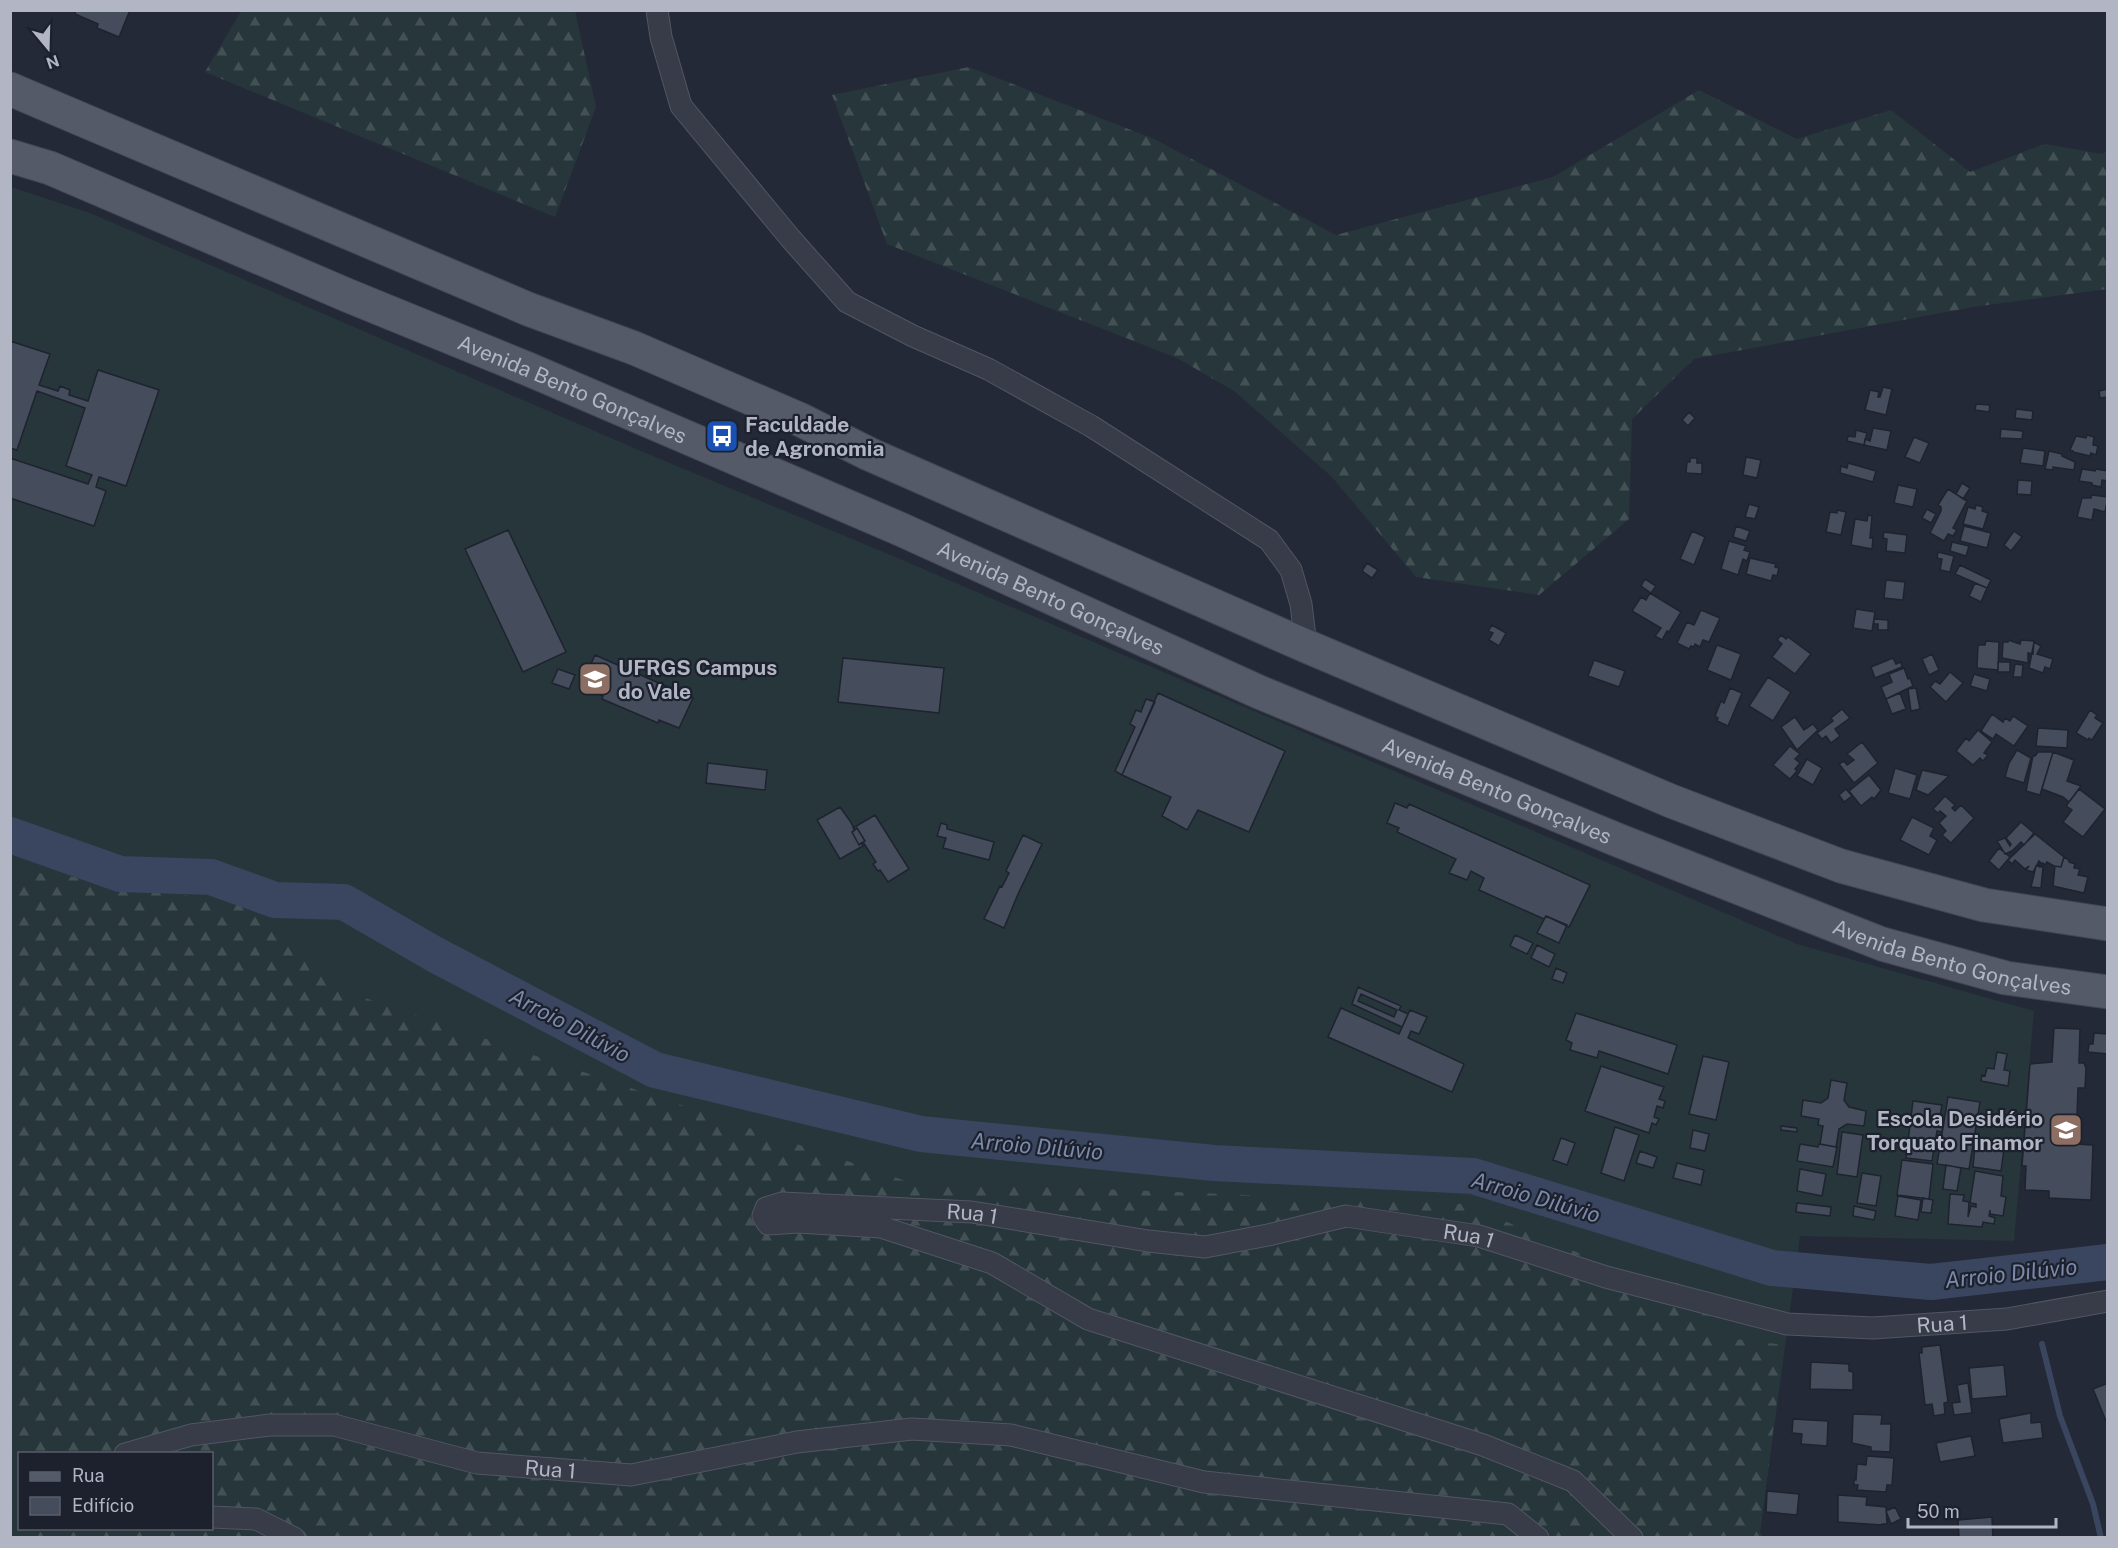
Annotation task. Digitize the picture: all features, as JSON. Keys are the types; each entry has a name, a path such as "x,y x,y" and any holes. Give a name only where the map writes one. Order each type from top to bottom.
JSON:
{"main road":[{"path":"10,89 528,309 667,362 799,419 869,454 1306,646 1671,801 1841,866 1984,905 2108,924"},
{"name":"Avenida Bento Gonçalves","path":"10,156 50,168 349,296 528,369 900,529 1259,692 1620,841 1882,944 2006,978 2108,992"}],"street":[{"path":"657,10 661,37 681,106 791,239 847,302 913,336 988,369 1091,426 1269,540 1291,570 1301,604 1306,646"},
{"name":"Rua 1","path":"1632,1538 1573,1481 1483,1445 1088,1319 992,1263 881,1227 798,1222 768,1224 764,1216 766,1208 782,1203 972,1212 1148,1241 1206,1247 1346,1216 1479,1236 1606,1277 1787,1324 1873,1328 2007,1319 2108,1300"},
{"name":"Rua 1","path":"132,1452 191,1435 270,1425 334,1425 477,1463 631,1475 798,1442 912,1429 1011,1434 1204,1482 1508,1514 1538,1538"},
{"path":"213,1517 256,1519 294,1538"}],"green space":[{"path":"241,11 575,11 596,107 555,217 205,72"},
{"path":"969,67 1154,139 1336,235 1553,177 1699,90 1797,139 1891,110 1970,172 2045,144 2102,154 2107,151 2107,289 1973,307 1694,359 1632,419 1629,519 1539,595 1416,577 1332,477 1234,391 1177,358 887,244 832,95"},
{"path":"11,187 90,213 641,451 893,556 1797,944 2034,1011 2014,1241 1800,1236 1760,1532 1763,1537 11,1538"},
{"path":"11,870 110,881 262,910 362,997 906,1181 1465,1204 1639,1279 1721,1288 1703,1335 1784,1345 1760,1532 1763,1537 11,1538"}],"building":[{"path":"76,10 130,10 119,37 97,28 98,24 75,14"},
{"path":"10,341 50,354 39,385 58,391 60,386 70,390 69,395 88,401 98,370 159,390 126,486 99,477 96,487 106,491 94,526 10,498 10,458 88,484 92,475 66,466 85,408 37,391 17,450 10,448"},
{"path":"1883,387 1892,389 1886,415 1865,410 1870,390 1879,392 1878,397 1880,397"},
{"path":"2108,389 2108,397 2100,398 2099,391"},
{"path":"1976,404 1990,405 1989,412 1975,410"},
{"path":"2016,409 2033,411 2032,420 2015,418"},
{"path":"1689,412 1695,418 1688,426 1682,420"},
{"path":"1873,428 1891,431 1887,450 1864,445 1865,439 1870,441"},
{"path":"2001,429 2023,431 2022,439 2000,438"},
{"path":"1856,430 1867,433 1864,445 1847,441 1848,436 1855,437"},
{"path":"2087,435 2094,437 2093,445 2098,446 2096,455 2091,453 2090,456 2070,450 2076,436 2086,438"},
{"path":"1914,437 1929,443 1920,463 1905,457"},
{"path":"2023,448 2045,451 2043,466 2020,463"},
{"path":"2049,451 2062,454 2075,462 2074,470 2053,467 2053,470 2045,469"},
{"path":"1746,457 1761,460 1757,478 1743,475"},
{"path":"1690,458 1697,458 1697,463 1702,463 1702,474 1686,473 1687,462 1690,462"},
{"path":"1848,463 1876,471 1873,482 1840,473 1841,466 1847,468"},
{"path":"2082,469 2108,471 2108,481 2102,480 2101,487 2079,481"},
{"path":"2018,480 2032,481 2031,495 2017,494"},
{"path":"1962,483 1970,488 1963,499 1956,494"},
{"path":"1898,485 1917,489 1913,507 1894,503"},
{"path":"1948,489 1967,501 1953,528 1957,530 1953,536 1948,534 1944,541 1930,533 1941,511 1938,505"},
{"path":"2092,495 2108,497 2105,512 2094,509 2092,520 2077,517 2082,498 2091,498"},
{"path":"1749,504 1759,507 1755,519 1745,517"},
{"path":"1976,505 1983,507 1982,511 1988,513 1983,529 1963,524 1968,507 1975,509"},
{"path":"1927,509 1936,514 1931,523 1922,518"},
{"path":"1837,510 1846,512 1841,535 1826,532 1830,512 1837,513"},
{"path":"1868,515 1872,516 1870,538 1873,538 1872,549 1851,545 1855,519 1867,521"},
{"path":"1736,526 1750,531 1746,541 1733,537"},
{"path":"1964,526 1991,533 1987,548 1960,541"},
{"path":"508,530 566,652 523,672 465,549"},
{"path":"1692,531 1705,537 1694,565 1680,559"},
{"path":"2014,531 2022,537 2011,551 2004,545"},
{"path":"1884,532 1907,535 1905,553 1886,551 1887,539 1883,538"},
{"path":"1729,541 1746,546 1744,550 1750,552 1747,561 1743,559 1738,575 1721,569"},
{"path":"1952,542 1969,546 1966,556 1950,551"},
{"path":"1938,552 1954,556 1950,572 1940,570 1942,559 1937,558"},
{"path":"1750,558 1776,564 1775,567 1779,568 1777,576 1773,575 1771,581 1746,574"},
{"path":"1367,563 1378,570 1372,578 1362,571"},
{"path":"1960,565 1991,580 1987,588 1955,574"},
{"path":"1645,579 1656,586 1651,593 1641,586"},
{"path":"1886,580 1905,582 1903,600 1884,598"},
{"path":"1975,583 1987,588 1981,602 1969,596"},
{"path":"1650,593 1681,612 1662,640 1655,636 1661,628 1632,611 1641,597 1646,600"},
{"path":"1856,609 1875,612 1872,631 1853,628"},
{"path":"1701,610 1720,618 1709,642 1703,640 1700,647 1695,644 1689,649 1677,643 1687,622 1694,625"},
{"path":"1874,619 1888,620 1888,630 1878,630 1878,624 1874,624"},
{"path":"1492,625 1506,633 1499,646 1489,640 1493,633 1488,631"},
{"path":"1781,635 1786,639 1788,637 1811,654 1795,674 1772,657 1782,644 1777,640"},
{"path":"2008,640 2020,644 2021,640 2034,641 2033,654 2028,653 2028,663 2002,658 2003,642 2008,642"},
{"path":"1986,641 1999,642 1998,670 1977,668 1978,645 1985,645"},
{"path":"2034,642 2041,646 2037,654 2053,659 2050,669 2045,667 2043,673 2029,668"},
{"path":"1717,645 1741,654 1731,680 1707,670"},
{"path":"1932,654 1939,670 1929,675 1922,659"},
{"path":"595,655 693,698 679,728 659,720 658,723 602,699 603,696 581,686"},
{"path":"843,658 944,668 939,713 838,702"},
{"path":"1893,658 1896,664 1901,662 1902,667 1875,678 1871,667"},
{"path":"1594,660 1625,671 1619,687 1588,676"},
{"path":"1998,662 2010,662 2010,672 1998,672"},
{"path":"2015,664 2023,665 2022,677 2013,677"},
{"path":"1904,668 1913,686 1886,699 1881,687 1892,682 1889,674"},
{"path":"558,669 575,675 569,689 552,683"},
{"path":"1950,672 1963,683 1946,702 1930,687 1935,681 1940,684"},
{"path":"1974,674 1990,679 1987,691 1970,686"},
{"path":"1768,677 1791,692 1773,721 1749,706"},
{"path":"1730,688 1742,693 1728,726 1717,721 1718,718 1715,716"},
{"path":"1916,688 1920,709 1911,711 1908,689"},
{"path":"1158,693 1285,751 1249,832 1198,810 1187,830 1162,816 1171,797 1122,775"},
{"path":"1900,693 1906,709 1892,714 1886,699"},
{"path":"1146,699 1155,702 1122,775 1115,771 1135,727 1130,724 1136,710 1141,712"},
{"path":"1842,709 1850,718 1835,729 1840,736 1831,743 1826,736 1822,739 1817,733 1833,721 1831,718"},
{"path":"2090,710 2097,715 2095,718 2103,723 2092,740 2089,738 2088,740 2076,733"},
{"path":"1992,714 2003,722 2005,718 2010,721 2013,716 2028,726 2014,746 1996,734 1993,739 1981,731"},
{"path":"1795,717 1804,730 1813,724 1818,730 1797,750 1781,727"},
{"path":"2038,728 2068,730 2067,748 2036,746"},
{"path":"1978,730 1992,742 1984,753 1988,755 1983,761 1980,758 1973,765 1956,751 1966,738 1969,741"},
{"path":"1862,742 1878,763 1854,783 1839,764 1844,761 1847,765 1854,760 1847,754"},
{"path":"1790,746 1800,754 1795,759 1800,763 1790,779 1773,765"},
{"path":"2017,750 2031,758 2024,783 2005,777 2009,763"},
{"path":"2038,752 2053,752 2040,795 2026,791 2033,756"},
{"path":"2053,752 2074,760 2067,781 2081,786 2069,802 2063,797 2042,789"},
{"path":"1807,759 1822,768 1813,785 1797,776"},
{"path":"708,763 767,770 765,790 706,783"},
{"path":"1895,768 1917,775 1910,799 1888,793"},
{"path":"1922,770 1949,776 1928,795 1916,790"},
{"path":"1869,775 1881,790 1874,799 1872,797 1861,806 1849,791"},
{"path":"1846,789 1852,796 1844,802 1839,795"},
{"path":"2079,789 2105,809 2083,837 2063,822 2072,810 2066,806"},
{"path":"1945,796 1955,805 1952,808 1955,811 1961,805 1974,818 1951,843 1942,835 1946,831 1939,823 1946,816 1933,809"},
{"path":"1395,803 1407,808 1409,804 1590,885 1569,927 1546,916 1544,919 1479,890 1484,878 1471,871 1467,880 1449,873 1456,859 1397,832 1399,828 1387,823"},
{"path":"840,807 855,830 852,832 859,845 861,843 863,846 840,859 817,820"},
{"path":"875,815 909,869 888,882 873,864 876,862 857,828 855,830 853,828"},
{"path":"1912,817 1934,828 1930,836 1937,840 1929,855 1900,840"},
{"path":"2021,822 2034,833 2024,845 2021,842 2005,854 1997,841 2005,838 2010,846 2006,838"},
{"path":"941,823 947,825 947,829 994,842 989,860 943,848 946,838 937,836"},
{"path":"857,828 865,841 859,845 852,832"},
{"path":"2035,834 2064,857 2061,867 2047,862 2040,867 2039,861 2033,872 2026,870 2029,866 2025,869 2015,860 2012,864 2008,860"},
{"path":"1023,835 1042,844 1004,928 984,919 1009,873 1006,871"},
{"path":"1999,848 2010,857 1999,870 1989,861"},
{"path":"2064,857 2075,864 2074,868 2080,869 2078,875 2088,877 2084,893 2053,886 2055,866 2061,867"},
{"path":"2036,866 2043,867 2041,888 2031,887"},
{"path":"1546,916 1567,925 1559,943 1537,933"},
{"path":"1515,935 1533,943 1527,954 1510,946"},
{"path":"1537,945 1555,954 1549,967 1531,958"},
{"path":"1556,968 1567,973 1563,983 1552,979"},
{"path":"1358,987 1401,1006 1399,1010 1408,1014 1402,1027 1352,1004","holes":["1361,994 1397,1010 1394,1017 1358,1001"]},
{"path":"1341,1008 1399,1034 1410,1010 1427,1017 1419,1034 1411,1031 1408,1038 1464,1064 1452,1092 1328,1037"},
{"path":"1576,1013 1677,1045 1668,1074 1599,1051 1597,1058 1570,1050 1572,1043 1566,1040"},
{"path":"2054,1028 2080,1029 2079,1063 2084,1063 2086,1068 2085,1088 2078,1088 2076,1144 2093,1145 2091,1200 2049,1198 2049,1191 2025,1190 2026,1166 2022,1166 2030,1064 2052,1062"},
{"path":"2094,1033 2108,1034 2108,1054 2088,1052 2089,1044 2093,1044"},
{"path":"1997,1052 2007,1054 2004,1070 2010,1071 2008,1086 1981,1081 1987,1068 1994,1069"},
{"path":"1703,1056 1729,1062 1716,1120 1689,1114"},
{"path":"1601,1066 1664,1087 1659,1099 1665,1101 1663,1108 1657,1106 1654,1117 1659,1119 1656,1125 1652,1123 1649,1133 1585,1111"},
{"path":"1831,1080 1847,1083 1844,1100 1849,1107 1866,1111 1864,1126 1847,1124 1839,1129 1836,1147 1820,1144 1823,1126 1818,1125 1819,1119 1801,1116 1803,1100 1821,1103 1828,1098"},
{"path":"1948,1097 1980,1102 1969,1169 1937,1164"},
{"path":"1913,1101 1942,1105 1939,1122 1943,1123 1942,1132 1937,1131 1932,1161 1906,1158"},
{"path":"1781,1126 1797,1128 1797,1132 1781,1130"},
{"path":"1615,1127 1639,1135 1624,1181 1601,1173"},
{"path":"1693,1130 1709,1134 1705,1151 1690,1148"},
{"path":"1842,1132 1863,1135 1857,1177 1837,1174"},
{"path":"1561,1138 1575,1143 1567,1165 1553,1160"},
{"path":"1800,1144 1837,1147 1833,1167 1797,1161"},
{"path":"1975,1145 2004,1149 2001,1171 1973,1167"},
{"path":"1640,1151 1657,1157 1653,1168 1636,1163"},
{"path":"1902,1160 1933,1164 1929,1199 1897,1195"},
{"path":"1677,1163 1704,1170 1701,1185 1673,1178"},
{"path":"1946,1165 1961,1168 1957,1191 1943,1189"},
{"path":"1800,1169 1826,1174 1822,1196 1797,1191"},
{"path":"1975,1171 2003,1176 2001,1196 2006,1197 2003,1216 1990,1214 1990,1210 1989,1216 1995,1218 1994,1224 1983,1222 1982,1227 1948,1224 1950,1194 1964,1195 1963,1201 1969,1202 1968,1217 1971,1206 1976,1207 1976,1204 1970,1203"},
{"path":"1862,1173 1881,1176 1876,1206 1857,1203"},
{"path":"1898,1196 1921,1200 1918,1220 1895,1216"},
{"path":"1923,1198 1933,1200 1931,1213 1921,1212"},
{"path":"1797,1203 1831,1207 1830,1216 1796,1212"},
{"path":"1854,1206 1876,1211 1874,1220 1853,1216"},
{"path":"1940,1345 1948,1402 1944,1403 1945,1414 1934,1416 1932,1404 1925,1405 1919,1353 1922,1353 1922,1347"},
{"path":"1811,1362 1849,1364 1849,1371 1853,1372 1853,1390 1810,1389"},
{"path":"2004,1365 2007,1396 1972,1399 1969,1368"},
{"path":"1968,1383 1972,1413 1954,1415 1952,1403 1960,1402 1957,1385"},
{"path":"2108,1383 2108,1421 2106,1421 2093,1389"},
{"path":"2031,1413 2031,1423 2041,1422 2043,1438 2003,1443 1999,1419"},
{"path":"1853,1414 1882,1415 1881,1424 1891,1424 1890,1452 1871,1451 1871,1447 1852,1443"},
{"path":"1793,1419 1828,1421 1827,1446 1801,1444 1802,1434 1792,1433"},
{"path":"1971,1436 1975,1456 1940,1462 1936,1443"},
{"path":"1867,1456 1894,1458 1892,1485 1887,1485 1886,1492 1857,1490 1858,1485 1854,1485 1857,1464 1866,1465"},
{"path":"1767,1491 1799,1494 1797,1515 1766,1512"},
{"path":"1838,1495 1867,1497 1866,1505 1886,1507 1887,1524 1838,1522"},
{"path":"1895,1507 1901,1519 1891,1524 1886,1511"},
{"path":"1992,1517 1993,1538 1959,1538 1958,1520"}],"waterway":[{"name":"Arroio Dilúvio","path":"10,835 120,874 211,877 275,900 344,902 434,954 655,1070 921,1134 1214,1163 1473,1176 1772,1268 1931,1282 2108,1262"},
{"path":"2042,1344 2060,1416 2093,1504 2101,1538"}],"place":[{"name":"Faculdade de Agronomia","path":"722,436"},
{"name":"UFRGS Campus do Vale","path":"595,679"},
{"name":"Escola Desidério Torquato Finamor","path":"2066,1130"}]}
